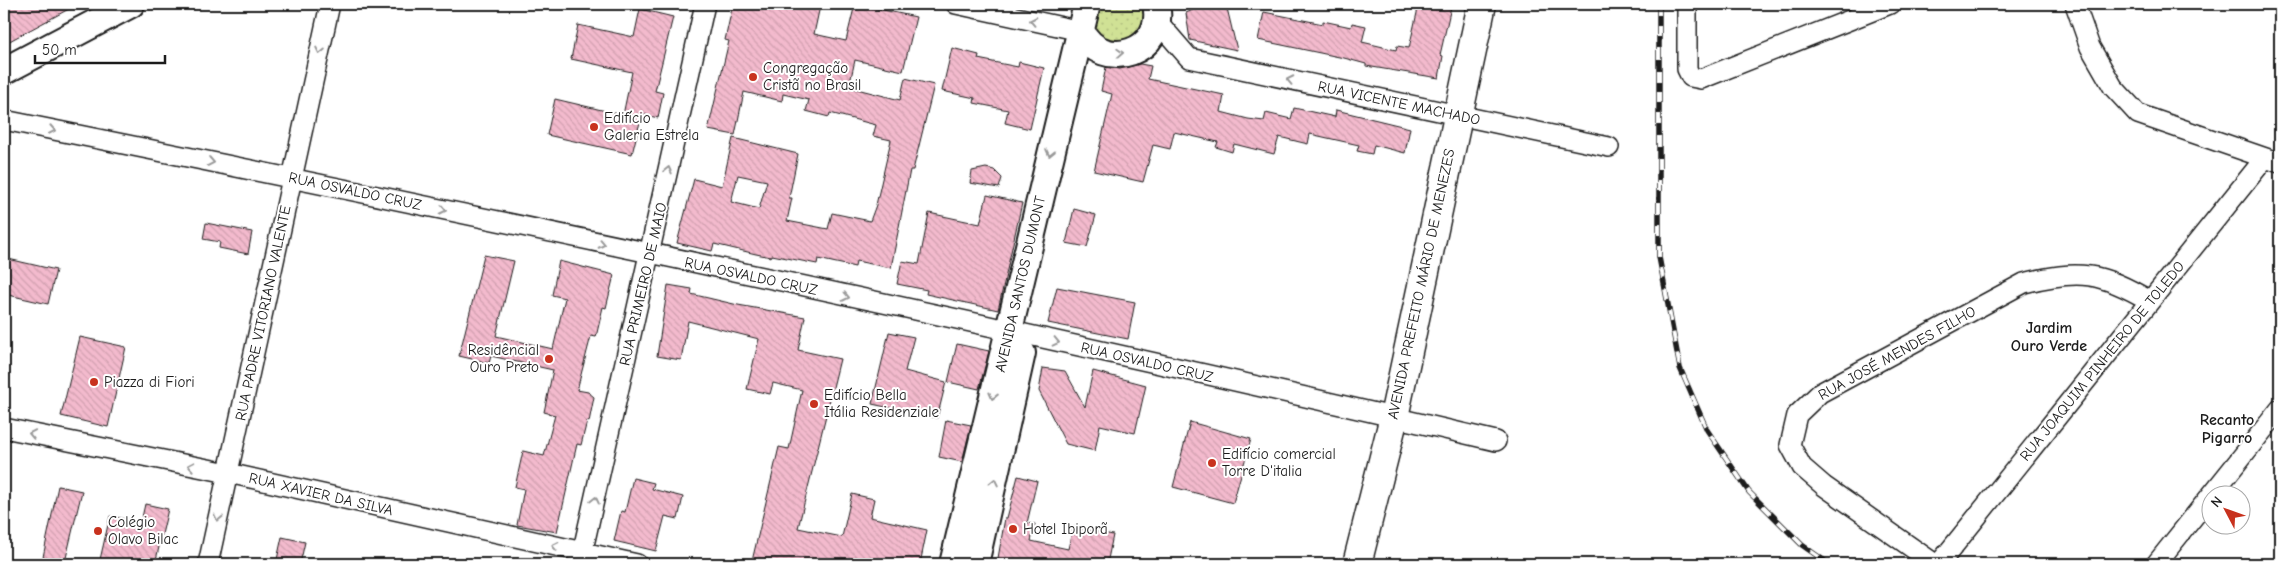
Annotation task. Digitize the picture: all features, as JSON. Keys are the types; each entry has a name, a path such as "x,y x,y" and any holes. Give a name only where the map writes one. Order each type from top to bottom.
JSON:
{"main road":[{"path":"4,71 131,4"},
{"name":"AVENIDA SANTOS DUMONT","path":"953,564 977,508 1087,38 1087,4"},
{"name":"AVENIDA PREFEITO MÁRIO DE MENEZES","path":"1358,564 1394,417 1482,4"},
{"path":"1087,38 1110,53 1128,53 1148,41 1157,12"},
{"name":"AVENIDA SANTOS DUMONT","path":"975,564 977,508"}],"street":[{"name":"RUA PADRE VITORIANO VALENTE","path":"208,564 330,4"},
{"name":"RUA PRIMEIRO DE MAIO","path":"581,558 705,4"},
{"path":"956,4 1087,38"},
{"path":"1686,4 1687,69 1691,77 1701,79 1890,4"},
{"path":"2075,4 2090,47 2113,87 2138,114 2273,161"},
{"name":"RUA VICENTE MACHADO","path":"1157,12 1189,58 1609,147"},
{"name":"RUA OSVALDO CRUZ","path":"4,120 293,178 1018,333 1496,441"},
{"name":"RUA JOAQUIM PINHEIRO DE TOLEDO","path":"1939,564 2150,301 2273,161"},
{"name":"RUA JOSÉ MENDES FILHO","path":"1934,564 1824,486 1802,467 1790,445 1797,415 1820,393 2024,283 2059,274 2097,276 2125,287 2150,301"},
{"path":"2156,564 2280,409"},
{"name":"RUA XAVIER DA SILVA","path":"4,428 228,473 581,558 637,564"}],"green space":[{"path":"1095,4 1147,4 1149,9 1135,42 1107,42 1094,29"}],"building":[{"path":"4,4 78,4 4,44"},
{"path":"733,4 810,4 820,6 814,34 846,41 855,4 916,17 903,71 855,60 849,87 900,100 905,78 934,85 913,170 910,170 891,268 856,261 855,267 818,259 817,264 772,255 771,257 714,244 712,251 677,243 694,179 722,186 733,138 798,154 789,198 792,198 787,221 828,229 832,213 870,221 876,205 891,140 873,136 876,125 830,113 829,117 806,111 809,100 783,94 782,101 744,92 735,135 708,130 729,41 725,40","holes":["738,175 767,181 759,209 731,202"]},
{"path":"1206,4 1226,4 1237,50 1190,40 1186,13"},
{"path":"1419,4 1451,7 1440,55 1443,56 1439,78 1366,66 1366,64 1344,58 1258,40 1264,12 1323,24 1323,21 1351,27 1352,23 1366,26 1362,42 1396,50 1397,46 1409,48"},
{"path":"640,9 673,17 655,91 663,93 658,118 642,114 632,154 547,135 555,99 623,115 632,72 571,59 578,25 634,37"},
{"path":"952,48 979,55 978,59 1018,67 1019,62 1044,68 1030,129 1005,123 1008,110 974,103 975,98 942,91"},
{"path":"1140,64 1151,66 1148,79 1224,95 1221,112 1248,119 1264,121 1266,113 1291,119 1294,108 1335,117 1336,110 1410,128 1405,153 1374,145 1372,154 1357,151 1359,145 1310,134 1308,144 1279,137 1274,154 1234,144 1232,152 1216,147 1218,142 1174,132 1170,149 1153,145 1143,182 1094,171 1112,94 1101,91 1106,67 1120,69"},
{"path":"986,168 994,170 1002,178 999,188 970,183 972,171"},
{"path":"987,195 1022,203 998,310 926,294 927,290 897,284 902,261 919,264 929,213 980,224"},
{"path":"1074,209 1096,215 1087,247 1066,243"},
{"path":"206,223 252,232 248,254 219,248 220,242 203,239"},
{"path":"484,255 514,261 496,336 553,349 565,298 552,295 559,261 614,275 606,308 603,307 596,337 591,336 577,390 588,392 594,397 589,422 587,421 581,445 577,444 557,532 517,525 524,489 515,487 523,451 544,456 555,415 544,412 553,370 491,356 489,363 459,356"},
{"path":"4,258 56,270 48,304 4,294"},
{"path":"668,285 692,289 691,294 738,305 805,317 798,350 840,359 798,528 842,537 852,494 874,499 870,517 927,530 920,564 768,564 752,561 779,447 789,449 802,390 773,383 770,394 747,389 759,339 688,321 681,360 657,356"},
{"path":"1057,287 1135,302 1128,339 1048,323"},
{"path":"889,332 914,337 905,371 946,382 937,418 872,404"},
{"name":"Piazza di Fiori","path":"80,337 126,347 108,427 61,416"},
{"path":"957,344 989,351 979,389 948,382"},
{"path":"1043,368 1065,371 1085,407 1093,371 1146,385 1135,433 1100,425 1095,451 1066,444 1039,391"},
{"path":"946,420 971,425 962,462 939,457"},
{"name":"Edifício comercial Torre D'italia","path":"1190,422 1251,439 1233,503 1173,487"},
{"path":"1018,476 1037,481 1027,523 1035,524 1031,541 1068,549 1073,527 1113,535 1107,564 997,564 1005,518 1007,518"},
{"path":"633,478 654,483 652,489 683,497 678,519 665,516 656,551 614,541 621,511 625,512"},
{"path":"58,486 82,491 65,562 43,557"},
{"path":"145,504 168,509 155,564 99,564 110,516 141,522"},
{"path":"282,537 305,542 300,564 276,564"}],"railway":[{"path":"1659,4 1659,257 1680,368 1707,430 1749,492 1802,545 1829,564"}],"place":[{"name":"Congregação Cristã no Brasil","path":"753,77"},
{"name":"Edifício Galeria Estrela","path":"594,127"},
{"name":"Residêncial Ouro Preto","path":"549,359"},
{"name":"Piazza di Fiori","path":"94,382"},
{"name":"Edifício Bella Itália Residenziale","path":"814,404"},
{"name":"Edifício comercial Torre D'italia","path":"1212,463"},
{"name":"Hotel Ibiporã","path":"1013,529"},
{"name":"Colégio Olavo Bilac","path":"98,531"}],"district":[{"name":"Jardim Ouro Verde","path":"2049,337"},
{"name":"Recanto Pigarro","path":"2227,429"}]}
